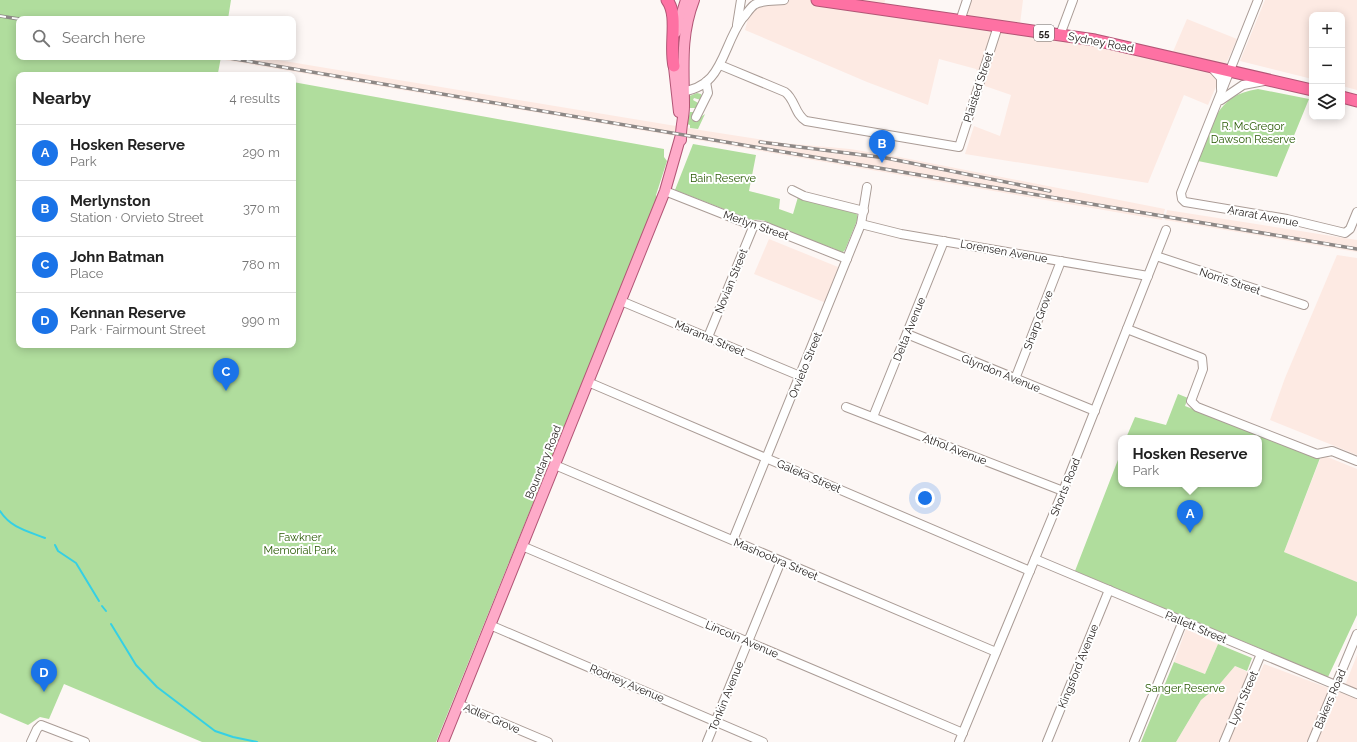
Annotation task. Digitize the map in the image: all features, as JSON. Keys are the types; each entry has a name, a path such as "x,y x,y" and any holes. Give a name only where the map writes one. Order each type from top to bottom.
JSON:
{"highway":[{"path":"667,0 672,10 671,54 674,66"},
{"name":"Sydney Road","path":"817,0 861,3 960,21 1108,42 1309,89"},
{"path":"1345,98 1357,101"}],"main road":[{"name":"Boundary Road","path":"443,742 665,191 684,118 680,89 674,66 675,34 686,0"},
{"name":"Boundary Road","path":"680,89 684,34 694,0"}],"street":[{"path":"680,89 702,84 713,76 720,66 736,28 741,0"},
{"path":"736,28 754,5 762,2 784,0"},
{"path":"960,21 967,0"},
{"path":"1060,35 1073,0"},
{"path":"1219,100 1258,0"},
{"name":"Plaisted Street","path":"720,66 785,92 790,96 801,117 806,121 959,147 998,26"},
{"path":"1210,66 1219,74 1222,80 1219,100"},
{"path":"1219,100 1243,85 1268,80"},
{"path":"696,117 708,91 702,84"},
{"name":"Ararat Avenue","path":"1219,100 1182,193 1182,199 1186,202 1287,219 1345,233 1350,229 1357,212"},
{"name":"Orvieto Street","path":"733,540 847,259 864,211 867,187"},
{"path":"792,190 804,196 864,211"},
{"name":"Merlyn Street","path":"665,191 754,225 764,226 847,259"},
{"name":"Lorensen Avenue","path":"860,224 944,241 1148,276"},
{"name":"Novian Street","path":"708,338 754,225"},
{"name":"Shorts Road","path":"959,742 1063,491 1166,230"},
{"name":"Delta Avenue","path":"873,417 944,241"},
{"name":"Norris Street","path":"1156,256 1304,305"},
{"name":"Sharp Grove","path":"1015,378 1061,261"},
{"name":"Marama Street","path":"621,300 800,376"},
{"path":"1127,330 1202,358 1203,369 1191,401 1197,407 1317,454 1332,451 1357,461"},
{"name":"Glyndon Avenue","path":"907,334 1095,411"},
{"name":"Galeka Street","path":"588,382 1030,571"},
{"name":"Athol Avenue","path":"846,407 1063,491"},
{"name":"Mashoobra Street","path":"555,465 996,652"},
{"name":"Lincoln Avenue","path":"522,546 963,733"},
{"name":"Pallett Street","path":"1035,559 1357,694"},
{"name":"Tonkin Avenue","path":"707,742 781,561"},
{"name":"Kingsford Avenue","path":"1047,742 1109,590"},
{"path":"1134,742 1183,621"},
{"name":"Rodney Avenue","path":"490,625 763,742"},
{"name":"Bakers Road","path":"1312,742 1357,634"},
{"name":"Lyon Street","path":"1224,742 1261,654"},
{"name":"Adler Grove","path":"458,704 533,739 548,742"},
{"path":"31,742 40,725 85,742"}],"shaded area":[{"path":"753,0 885,0 883,14 961,24 971,0 1023,0 1019,32 1169,61 1187,19 1237,39 1208,105 1184,95 1148,183 965,154 974,126 1000,136 1011,95 985,86 976,69 939,59 928,105 867,82 745,30"},
{"path":"1265,0 1357,0 1357,90 1345,87 1345,12 1309,12 1309,78 1240,61"},
{"path":"225,60 278,60 676,126 675,136 296,72"},
{"path":"687,128 783,143 850,149 899,157 1165,209 1162,220 686,138"},
{"path":"1167,210 1357,240 1357,252 1165,220"},
{"path":"769,239 838,267 826,303 754,274"},
{"path":"1337,255 1357,258 1357,455 1270,420 1285,378"},
{"path":"1325,456 1357,469 1357,582 1284,552 1320,459"},
{"path":"1186,629 1218,644 1205,674 1174,662"},
{"path":"1357,655 1357,742 1176,742 1201,700 1218,686 1235,666 1258,677 1264,664 1342,693"}],"green space":[{"name":"Fawkner Memorial Park","path":"0,0 231,0 228,16 16,16 16,60 220,60 218,72 16,72 16,348 296,348 296,83 664,149 664,157 667,161 656,195 657,198 436,742 202,742 64,684 49,719 40,717 28,725 0,713"},
{"name":"R. McGregor Dawson Reserve","path":"1258,89 1309,99 1277,177 1198,161 1217,114 1232,98 1244,92"},
{"path":"697,93 701,94 702,97 701,100 694,98 693,100 700,104 698,108 687,108 687,97"},
{"path":"690,112 694,112 693,116 698,119 705,114 698,129 690,128 690,125 687,124"},
{"name":"Bain Reserve","path":"693,144 756,155 749,191 780,199 779,209 793,214 798,197 856,212 858,218 845,250 842,253 838,252 835,249 772,226 768,222 752,220 675,190"},
{"path":"1178,394 1188,398 1185,406 1260,435 1127,435 1135,417 1166,425"},
{"path":"1262,436 1320,458 1284,552 1357,582 1357,615 1328,677 1075,571 1118,460 1118,487 1262,487"},
{"name":"Sanger Reserve","path":"1218,644 1252,658 1247,671 1235,666 1218,686 1201,700 1176,742 1141,742 1174,662 1205,674"}],"waterway":[{"path":"0,511 4,517 14,525 45,538"},
{"path":"55,545 58,551 76,563 99,601"},
{"path":"102,606 106,611"},
{"path":"111,624 136,665 157,687 215,731 233,737 257,742"}],"railway":[{"path":"0,16 16,19"},
{"path":"241,60 1357,249"},
{"path":"760,142 886,158 1050,191"}],"place":[{"name":"Merlynston","path":"882,163"},
{"name":"John Batman","path":"226,391"},
{"name":"Hosken Reserve","path":"1190,533"},
{"name":"Kennan Reserve","path":"44,692"}]}
